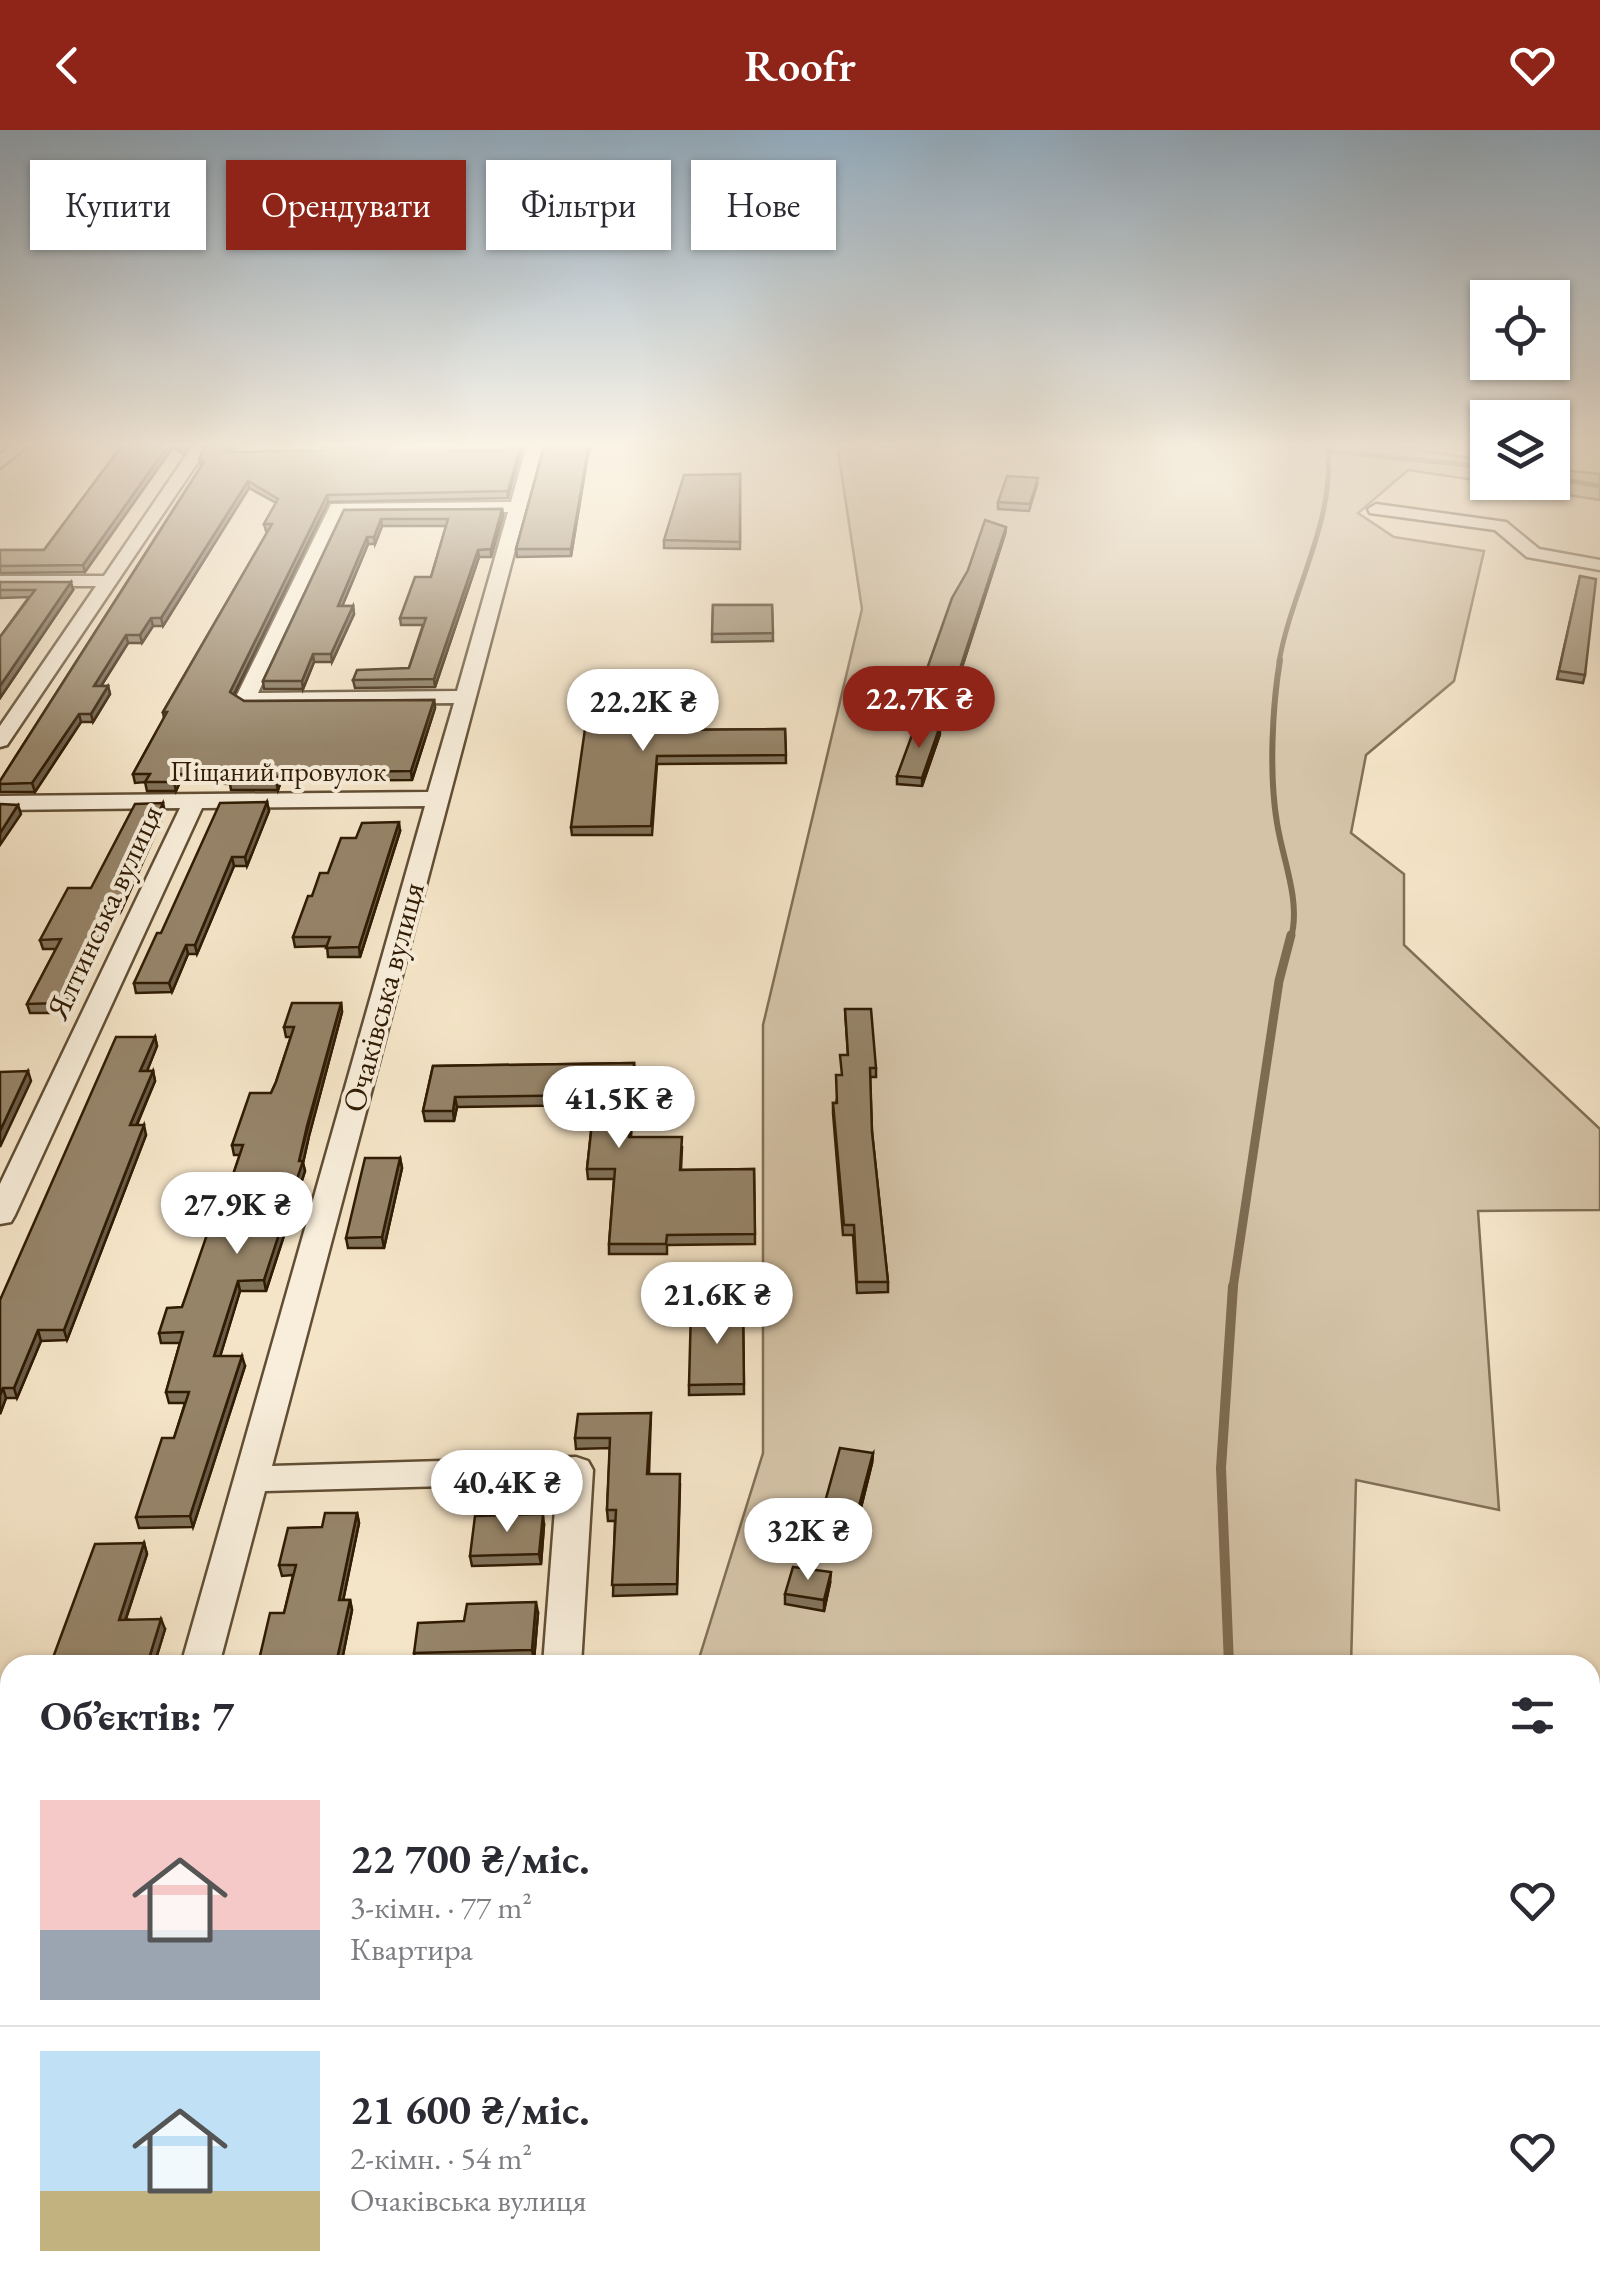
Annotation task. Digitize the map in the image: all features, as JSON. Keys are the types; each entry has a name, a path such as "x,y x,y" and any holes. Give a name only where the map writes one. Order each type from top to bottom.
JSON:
{"street":[{"path":"0,741 133,545"},
{"path":"319,545 245,699 466,697"},
{"name":"Очаківська вулиця","path":"203,1655 508,545"},
{"path":"1515,545 1529,553 1600,565"},
{"path":"0,582 109,581"},
{"name":"Піщаний провулок","path":"0,803 438,800"},
{"name":"Ялтинська вулиця","path":"0,1215 194,802"},
{"path":"251,1479 576,1470 563,1655"}],"shaded area":[{"path":"852,545 1446,545 1484,551 1454,681 1366,755 1351,833 1404,874 1404,945 1600,1129 1600,1210 1478,1211 1499,1510 1356,1480 1351,1655 700,1655 763,1453 763,1025 862,609"}],"building":[{"path":"48,545 97,545 83,565 0,566 0,550 44,550"},
{"path":"151,545 207,545 161,618 151,618 140,635 126,635 94,686 108,686 91,714 79,714 32,783 0,781"},
{"path":"260,545 302,545 230,692 244,701 434,700 411,771 280,773 276,781 230,782 232,776 178,774 174,782 145,782 150,774 133,774 167,712 163,712"},
{"path":"327,545 364,545 338,606 353,606 331,654 313,654 302,681 263,681"},
{"path":"440,545 492,545 491,549 478,550 434,679 353,680 357,670 409,668 426,618 400,618 415,577 431,577"},
{"path":"517,545 572,545 571,549 516,549"},
{"path":"976,545 1000,545 956,681 947,681 940,698 917,697 952,598"},
{"path":"1580,576 1596,579 1585,675 1559,671"},
{"path":"0,582 71,582 0,686 0,637 35,590 0,590"},
{"path":"713,605 772,605 773,633 712,634"},
{"path":"662,686 659,730 785,729 786,755 657,756 651,826 571,827 591,687"},
{"path":"916,724 940,726 922,778 897,776"},
{"path":"267,802 245,857 232,857 195,945 186,945 169,983 134,983 220,803"},
{"path":"163,803 119,902 113,902 60,1003 27,1004 61,939 40,940 68,888 91,888 135,804"},
{"path":"0,804 18,805 0,833"},
{"path":"399,822 359,947 326,948 330,937 293,937 308,896 312,896 320,873 328,873 341,838 356,838 362,823"},
{"path":"292,1003 341,1003 307,1126 299,1161 303,1161 264,1280 238,1281 214,1356 242,1356 190,1516 136,1517 162,1438 174,1438 189,1392 166,1392 183,1332 159,1333 167,1308 182,1307 211,1223 217,1222 243,1145 232,1145 250,1093 271,1093 276,1082 294,1027 284,1027"},
{"path":"845,1009 871,1009 876,1068 870,1068 872,1132 888,1282 857,1282 854,1225 844,1225 833,1103 837,1103 836,1075 842,1075 840,1055 848,1055"},
{"path":"116,1037 155,1037 140,1071 153,1071 130,1125 144,1125 64,1330 38,1330 14,1388 3,1388 0,1395 0,1300"},
{"path":"634,1063 629,1137 682,1137 680,1170 754,1169 755,1234 667,1235 666,1244 609,1244 615,1169 587,1169 595,1095 455,1097 453,1111 423,1111 433,1066"},
{"path":"28,1071 0,1131 0,1072"},
{"path":"365,1158 400,1158 382,1237 346,1238"},
{"path":"743,1308 744,1384 689,1385 691,1309"},
{"path":"651,1413 647,1474 680,1474 677,1584 612,1585 616,1510 607,1510 610,1438 575,1438 578,1414"},
{"path":"840,1448 873,1453 854,1525 820,1520"},
{"path":"325,1513 357,1513 339,1600 350,1600 338,1655 260,1655 270,1613 284,1613 296,1565 279,1565 288,1528 322,1527"},
{"path":"543,1514 539,1554 470,1556 475,1516"},
{"path":"144,1543 119,1620 161,1619 150,1655 54,1655 95,1544"},
{"path":"793,1567 831,1572 824,1600 785,1594"},
{"path":"536,1602 532,1650 414,1653 418,1623 464,1621 467,1604"}],"waterway":[{"path":"1279,662 1314,545"},
{"path":"1280,660 1272,763 1277,823 1293,895 1291,938"},
{"path":"1233,1288 1279,981 1291,935"},
{"path":"1229,1655 1221,1468 1233,1286"}]}
